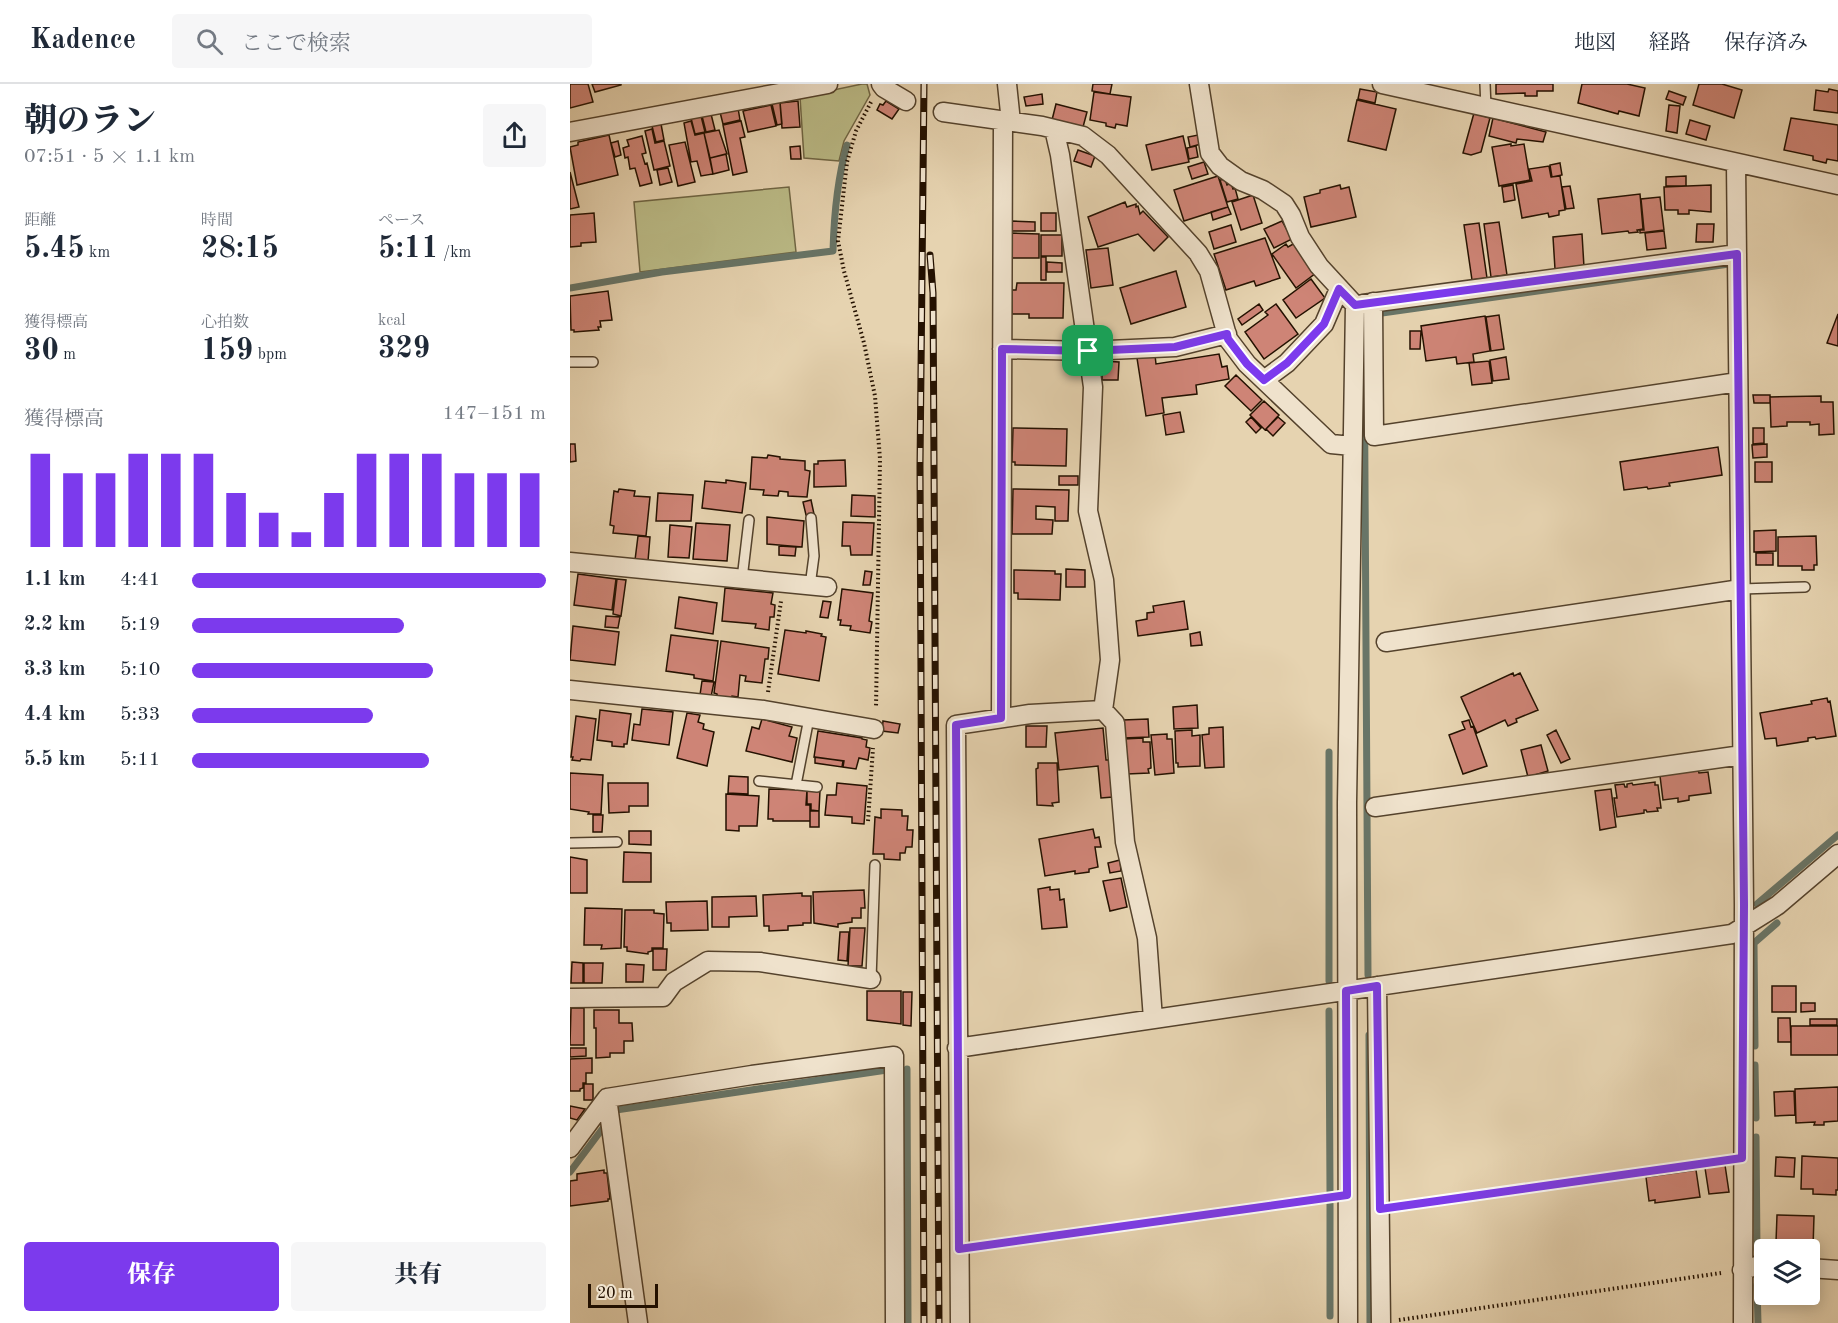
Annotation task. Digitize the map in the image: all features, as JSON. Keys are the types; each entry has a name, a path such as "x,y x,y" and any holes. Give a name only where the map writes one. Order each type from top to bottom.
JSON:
{"street":[{"path":"570,132 828,84"},
{"path":"1001,718 1002,349 1007,84"},
{"path":"1199,84 1210,153 1220,166 1241,181 1263,190 1284,204 1300,237 1320,266 1355,305 1346,991 1348,1323"},
{"path":"1382,84 1838,185"},
{"path":"882,86 906,101"},
{"path":"943,112 1054,129 1083,136 1108,155 1198,253 1209,271 1228,339 1247,364 1331,444 1352,446"},
{"path":"1054,129 1060,155 1093,387 1088,511 1104,580 1110,660 1103,710"},
{"path":"1736,164 1744,927 1743,1323"},
{"path":"1355,305 1737,254"},
{"path":"1264,380 1287,363 1324,324 1339,289"},
{"path":"1374,302 1374,436 1738,382"},
{"path":"1002,349 1088,351 1175,347 1227,334"},
{"path":"570,562 819,586"},
{"path":"1386,642 1741,589"},
{"path":"570,690 764,710 874,729"},
{"path":"960,1323 956,725 1030,714 1103,710"},
{"path":"1103,710 1115,723 1125,842 1147,938 1153,1019"},
{"path":"1375,807 1742,755"},
{"path":"957,1048 1732,934 1778,905 1838,854"},
{"path":"570,998 663,997 674,982 708,961 760,962 872,979"},
{"path":"1377,986 1381,1323"},
{"path":"570,1148 607,1098 894,1056 895,1323"},
{"path":"607,1098 638,1323"},
{"path":"1742,1270 1754,1267"},
{"path":"1820,1269 1838,1270"}],"lane":[{"path":"1485,84 1486,108"},
{"path":"570,362 593,362"},
{"path":"811,518 819,586"},
{"path":"742,579 749,520"},
{"path":"1741,589 1805,587"},
{"path":"796,785 809,718"},
{"path":"759,781 817,787"},
{"path":"570,843 617,842"},
{"path":"872,979 875,865"}],"path":[{"path":"868,821 877,691 878,438 875,396 838,241 848,162 856,131 870,102 882,86"},
{"path":"764,710 784,583"},
{"path":"1380,1209 1742,1158"},
{"path":"959,1249 1347,1195"},
{"path":"1381,1323 1742,1270"}],"green space":[{"path":"867,84 870,95 844,141 839,161 804,158 800,97"},
{"path":"789,187 796,252 640,272 634,202"}],"building":[{"path":"570,84 588,84 593,102 570,108"},
{"path":"592,84 621,84 621,85 595,92"},
{"path":"1093,84 1112,84 1110,94 1092,91"},
{"path":"1496,84 1553,84 1553,91 1537,91 1537,96 1525,96 1525,93 1496,94"},
{"path":"1582,84 1627,84 1645,88 1639,116 1619,111 1618,114 1578,103"},
{"path":"1699,84 1722,84 1742,90 1734,118 1693,105"},
{"path":"1360,89 1377,92 1375,103 1358,99"},
{"path":"1829,89 1838,91 1838,113 1814,110 1816,90 1828,92"},
{"path":"1669,91 1686,97 1683,105 1666,99"},
{"path":"1094,92 1131,97 1127,126 1116,124 1115,128 1106,126 1106,123 1090,120"},
{"path":"1042,94 1043,104 1026,106 1024,97"},
{"path":"1357,100 1396,109 1386,150 1348,141"},
{"path":"798,101 800,127 782,128 780,103"},
{"path":"886,101 899,109 892,119 877,110 880,104 883,105"},
{"path":"780,102 782,124 777,125 772,104"},
{"path":"1056,104 1087,112 1083,127 1052,120"},
{"path":"771,105 776,126 748,132 743,111"},
{"path":"1669,105 1680,106 1677,133 1666,131"},
{"path":"738,108 740,120 723,124 720,112"},
{"path":"1474,113 1490,118 1481,152 1471,155 1463,153"},
{"path":"711,114 715,130 706,132 702,116"},
{"path":"701,116 705,132 695,134 691,118"},
{"path":"1493,118 1546,132 1543,142 1517,139 1516,143 1489,136"},
{"path":"1791,118 1838,125 1838,161 1827,159 1826,163 1813,160 1813,156 1784,150"},
{"path":"1690,120 1710,126 1706,140 1686,134"},
{"path":"691,121 695,135 704,133 713,174 701,176 697,161 691,162 684,123"},
{"path":"741,121 745,137 740,138 747,172 733,175 723,125"},
{"path":"661,124 664,140 656,142 652,126"},
{"path":"652,129 655,143 664,141 670,166 654,170 645,131"},
{"path":"719,130 727,154 710,158 704,133"},
{"path":"609,135 618,175 577,185 570,147 578,145 578,142"},
{"path":"1198,135 1201,144 1190,147 1188,137"},
{"path":"642,136 646,153 642,154 652,183 640,186 635,168 630,169 628,157 625,158 623,148 629,146 627,140"},
{"path":"1183,136 1189,162 1152,170 1146,145"},
{"path":"618,141 621,155 615,157 611,143"},
{"path":"685,142 695,182 678,186 669,145"},
{"path":"1511,144 1511,146 1524,144 1530,180 1499,186 1492,147"},
{"path":"800,146 801,159 791,159 790,147"},
{"path":"1196,146 1198,157 1189,159 1187,148"},
{"path":"1078,150 1095,156 1091,167 1074,161"},
{"path":"726,154 729,170 713,174 710,158"},
{"path":"1204,162 1208,174 1192,179 1188,167"},
{"path":"1560,163 1562,175 1552,177 1550,165"},
{"path":"1549,166 1551,177 1560,176 1565,210 1559,211 1559,215 1549,217 1548,213 1522,218 1516,184 1532,181 1529,169"},
{"path":"668,168 672,182 660,185 657,170"},
{"path":"570,172 579,207 570,209"},
{"path":"1218,176 1228,207 1184,221 1174,190"},
{"path":"1686,176 1686,186 1666,186 1666,177"},
{"path":"1225,179 1227,185 1231,183 1233,189 1235,188 1238,199 1227,202 1220,180"},
{"path":"1340,185 1341,189 1349,187 1356,217 1311,227 1304,197"},
{"path":"1513,185 1515,200 1504,202 1502,187"},
{"path":"1711,185 1711,212 1689,210 1689,214 1678,214 1678,210 1665,210 1664,187"},
{"path":"1570,186 1574,208 1566,209 1562,187"},
{"path":"1640,194 1643,229 1637,230 1638,232 1602,234 1598,199"},
{"path":"1253,195 1262,223 1241,230 1232,202"},
{"path":"1660,197 1664,230 1640,233 1640,230 1644,230 1641,199"},
{"path":"1125,202 1127,207 1136,204 1140,214 1143,211 1168,237 1154,251 1138,234 1098,247 1088,217"},
{"path":"1228,207 1231,214 1213,220 1211,212"},
{"path":"594,213 596,242 581,243 581,246 570,247 570,215"},
{"path":"1041,213 1056,213 1056,231 1041,231"},
{"path":"1012,221 1035,222 1035,231 1012,231"},
{"path":"1282,221 1292,239 1274,248 1264,229"},
{"path":"1499,222 1507,275 1491,277 1484,224"},
{"path":"1479,223 1487,278 1472,280 1464,225"},
{"path":"1697,224 1714,224 1713,242 1696,242"},
{"path":"1231,225 1236,242 1214,249 1209,232"},
{"path":"1664,231 1666,248 1647,250 1645,233"},
{"path":"1011,233 1039,234 1039,258 1011,258"},
{"path":"1582,234 1584,267 1555,269 1553,237"},
{"path":"1041,235 1062,235 1062,256 1041,256"},
{"path":"1265,238 1280,278 1256,286 1254,281 1226,290 1214,254"},
{"path":"1295,243 1316,273 1296,288 1272,254 1286,244 1288,247"},
{"path":"1108,248 1113,285 1091,288 1086,250"},
{"path":"1041,257 1046,257 1046,280 1041,280"},
{"path":"1047,262 1062,263 1062,272 1047,272"},
{"path":"1176,271 1186,307 1131,324 1120,288"},
{"path":"1311,279 1325,298 1296,318 1283,300"},
{"path":"1017,283 1064,283 1063,318 1029,318 1029,314 1012,314 1012,290 1016,290"},
{"path":"608,291 612,320 600,321 599,330 574,332 571,330 570,296"},
{"path":"1259,304 1263,310 1242,325 1238,319"},
{"path":"1276,304 1298,334 1264,359 1245,332 1268,315 1265,312"},
{"path":"1838,314 1838,346 1827,343"},
{"path":"1499,315 1504,349 1491,351 1486,317"},
{"path":"1485,316 1490,351 1473,354 1474,362 1457,364 1456,357 1426,361 1421,326"},
{"path":"1410,331 1421,331 1420,349 1410,349"},
{"path":"1219,354 1222,367 1227,366 1229,379 1196,385 1197,394 1162,398 1164,413 1146,416 1137,358 1155,355 1156,364"},
{"path":"1506,357 1509,379 1493,381 1490,360"},
{"path":"1102,361 1119,362 1118,380 1102,380"},
{"path":"1489,361 1492,383 1472,385 1469,363"},
{"path":"1236,375 1262,400 1251,411 1225,386"},
{"path":"1753,395 1770,395 1770,403 1754,403"},
{"path":"1821,396 1821,402 1833,402 1834,434 1819,435 1819,424 1810,425 1810,422 1787,422 1787,426 1771,427 1770,397"},
{"path":"1264,401 1279,415 1265,430 1250,415"},
{"path":"1180,412 1184,432 1166,435 1163,415"},
{"path":"1251,417 1261,428 1256,433 1246,422"},
{"path":"1278,417 1285,423 1273,436 1266,429"},
{"path":"1013,428 1067,429 1066,466 1015,465 1015,462 1012,462"},
{"path":"1753,428 1764,428 1764,443 1753,444"},
{"path":"570,444 575,444 576,461 570,462"},
{"path":"1767,444 1767,457 1753,458 1752,445"},
{"path":"1718,447 1722,475 1669,483 1670,486 1624,490 1620,462"},
{"path":"768,455 780,457 780,459 805,461 805,470 810,471 807,497 788,496 788,492 779,491 778,496 763,495 764,490 750,489 752,457 767,458"},
{"path":"845,460 846,486 814,487 814,464 818,464 818,461"},
{"path":"1755,462 1772,462 1772,482 1755,482"},
{"path":"1059,476 1078,476 1078,485 1059,485"},
{"path":"726,480 746,483 742,513 702,508 705,481 726,483"},
{"path":"619,489 635,491 634,496 650,497 646,536 613,533 614,526 610,525 614,491 618,492"},
{"path":"1013,489 1069,490 1068,521 1055,521 1055,507 1036,506 1036,519 1053,520 1052,534 1012,534"},
{"path":"658,493 693,495 691,521 656,521"},
{"path":"852,495 875,496 875,517 851,516"},
{"path":"811,500 814,514 806,515 803,502"},
{"path":"767,517 804,521 802,547 767,544"},
{"path":"843,522 874,523 872,555 851,555 850,546 842,546"},
{"path":"696,523 730,525 727,561 693,559"},
{"path":"670,525 692,527 689,558 668,557"},
{"path":"1776,530 1776,551 1754,552 1754,531"},
{"path":"638,536 650,537 648,561 635,560"},
{"path":"1816,536 1817,565 1814,565 1814,570 1802,570 1802,566 1778,566 1778,537"},
{"path":"779,546 796,547 795,556 779,555"},
{"path":"1756,553 1773,553 1773,565 1756,565"},
{"path":"1066,569 1085,570 1085,587 1066,587"},
{"path":"1014,570 1055,571 1055,574 1061,574 1060,600 1018,599 1018,593 1014,593"},
{"path":"865,571 872,572 870,585 863,585"},
{"path":"578,574 616,579 612,610 574,605"},
{"path":"617,579 626,580 621,616 613,614"},
{"path":"725,588 773,593 771,604 775,605 774,617 770,617 769,630 755,628 756,624 722,621"},
{"path":"842,589 873,593 869,621 872,622 870,633 850,630 851,626 840,625 841,620 838,620"},
{"path":"679,597 717,603 713,634 675,628"},
{"path":"823,601 831,602 828,618 820,617"},
{"path":"1184,601 1188,629 1138,636 1136,621 1147,619 1147,613 1154,612 1153,606"},
{"path":"606,616 620,617 618,628 605,627"},
{"path":"573,626 619,632 615,665 570,660"},
{"path":"785,630 806,633 806,631 826,637 819,681 778,674"},
{"path":"1200,632 1202,645 1191,646 1190,634"},
{"path":"671,635 718,641 713,681 694,678 694,675 666,671"},
{"path":"721,641 769,648 762,683 745,681 746,676 740,675 738,697 732,696 731,699 717,697 714,693"},
{"path":"1513,673 1514,676 1520,673 1538,710 1516,719 1517,722 1508,726 1505,720 1477,733 1461,697"},
{"path":"702,681 714,682 711,697 700,695"},
{"path":"1827,698 1828,702 1830,701 1836,736 1808,738 1808,741 1777,746 1776,738 1765,739 1760,713 1812,704 1811,701"},
{"path":"1197,705 1198,728 1174,729 1173,707"},
{"path":"642,709 673,712 669,745 632,740 634,724 640,725"},
{"path":"600,710 631,714 627,744 624,744 624,747 612,746 612,742 597,740"},
{"path":"687,713 700,715 698,722 704,724 703,729 714,732 707,766 677,758"},
{"path":"576,716 596,719 591,760 572,760"},
{"path":"762,719 792,727 789,736 797,738 792,762 746,751 752,727 759,729"},
{"path":"1148,719 1149,737 1123,738 1123,720"},
{"path":"1469,720 1487,766 1463,774 1449,735 1465,729 1462,722"},
{"path":"883,721 900,724 898,733 882,731"},
{"path":"1026,726 1047,726 1046,747 1026,747"},
{"path":"1223,727 1224,767 1205,768 1202,735 1209,734 1209,728"},
{"path":"1103,728 1113,797 1101,798 1098,766 1059,770 1055,733"},
{"path":"1192,730 1192,736 1200,735 1200,766 1178,767 1175,731"},
{"path":"1556,730 1570,759 1561,763 1547,735"},
{"path":"818,731 867,740 866,747 870,748 868,760 859,758 856,769 843,767 844,761 814,757"},
{"path":"1167,734 1167,739 1172,739 1174,773 1155,775 1151,735"},
{"path":"1143,738 1143,742 1150,742 1151,768 1148,769 1149,773 1127,774 1124,739"},
{"path":"1541,745 1548,771 1528,777 1521,750"},
{"path":"815,757 843,761 842,767 815,763"},
{"path":"1038,763 1057,763 1059,802 1052,803 1053,806 1037,805 1036,769"},
{"path":"1698,770 1699,773 1708,772 1711,793 1689,796 1689,800 1678,802 1678,798 1663,800 1660,776"},
{"path":"570,773 603,775 601,814 588,814 589,812 570,809"},
{"path":"729,776 748,777 748,794 728,793"},
{"path":"1655,782 1655,785 1658,785 1661,808 1657,808 1658,811 1644,810 1644,813 1617,817 1614,798 1617,798 1615,785 1624,784 1627,787 1627,784 1632,783 1633,785"},
{"path":"608,783 648,783 648,806 629,806 629,812 609,813"},
{"path":"837,783 867,786 864,824 852,823 852,817 825,815 827,795 836,795"},
{"path":"769,789 807,790 806,805 810,805 810,821 768,819"},
{"path":"1611,789 1616,827 1600,830 1595,791"},
{"path":"807,790 820,790 819,811 811,810 811,804 807,804"},
{"path":"726,794 759,796 757,826 739,826 739,831 726,830"},
{"path":"881,809 902,810 902,816 908,816 907,830 913,830 912,847 906,847 905,853 900,853 900,860 884,859 884,854 873,854 875,817 881,818"},
{"path":"810,811 819,811 819,827 810,827"},
{"path":"593,815 603,815 602,832 593,832"},
{"path":"1093,829 1095,838 1099,837 1101,847 1095,847 1098,867 1089,869 1089,872 1075,874 1075,871 1045,876 1039,839"},
{"path":"629,831 651,831 651,845 629,844"},
{"path":"624,852 651,853 651,882 623,882"},
{"path":"570,857 587,860 587,893 570,893"},
{"path":"1120,860 1121,871 1110,873 1108,863"},
{"path":"1121,878 1127,907 1110,911 1103,881"},
{"path":"1050,887 1050,890 1059,889 1060,900 1064,899 1067,927 1042,929 1038,889"},
{"path":"864,890 865,908 861,908 861,918 852,918 852,922 838,924 838,927 814,923 813,892"},
{"path":"802,893 802,896 811,896 811,923 788,926 788,930 769,931 769,926 764,926 763,895"},
{"path":"756,896 757,916 729,917 729,927 712,927 712,897"},
{"path":"707,901 708,930 671,931 671,923 667,923 666,902"},
{"path":"585,908 622,909 621,948 601,949 602,945 584,945"},
{"path":"625,910 654,910 654,913 664,914 663,948 652,948 648,954 627,951 627,947 624,947"},
{"path":"850,928 865,928 862,966 848,966"},
{"path":"840,932 849,932 847,961 838,960"},
{"path":"653,949 667,949 666,970 653,970"},
{"path":"572,962 583,963 583,983 571,983"},
{"path":"584,963 603,963 602,983 584,983"},
{"path":"626,964 644,965 643,982 626,982"},
{"path":"1772,986 1796,986 1796,1012 1772,1012"},
{"path":"867,991 901,991 901,1024 867,1020"},
{"path":"903,992 912,992 911,1026 903,1025"},
{"path":"1801,1003 1815,1003 1815,1011 1801,1012"},
{"path":"571,1008 584,1008 584,1045 570,1045"},
{"path":"594,1010 619,1010 619,1023 632,1023 633,1041 624,1041 624,1053 610,1053 610,1057 596,1058"},
{"path":"1778,1018 1790,1018 1791,1042 1778,1042"},
{"path":"1810,1019 1837,1019 1837,1025 1810,1025"},
{"path":"1791,1026 1838,1026 1838,1055 1791,1055"},
{"path":"570,1048 586,1048 586,1056 570,1057"},
{"path":"592,1058 592,1073 586,1073 586,1083 583,1083 583,1088 580,1091 570,1091 570,1059"},
{"path":"584,1084 593,1084 593,1100 584,1100"},
{"path":"1838,1087 1838,1121 1824,1122 1824,1125 1814,1125 1815,1122 1796,1123 1795,1089"},
{"path":"1794,1091 1795,1115 1775,1116 1774,1092"},
{"path":"570,1106 585,1109 577,1120 570,1118"},
{"path":"1802,1156 1838,1158 1836,1195 1813,1194 1813,1189 1801,1189"},
{"path":"1776,1157 1795,1158 1794,1177 1775,1176"},
{"path":"1725,1165 1729,1192 1709,1194 1705,1168"},
{"path":"604,1170 604,1173 607,1173 610,1199 570,1206 570,1181 577,1180 577,1174"},
{"path":"1696,1170 1700,1197 1655,1203 1655,1200 1649,1201 1646,1177"},
{"path":"1777,1215 1814,1216 1813,1239 1776,1239"}],"waterway":[{"path":"570,288 662,272 833,251 837,197 847,145"},
{"path":"1382,313 1729,264"},
{"path":"1364,316 1368,975"},
{"path":"1329,752 1329,981"},
{"path":"1757,904 1838,835"},
{"path":"1755,1046 1754,943 1777,923"},
{"path":"1329,1011 1330,1191"},
{"path":"1369,1035 1370,1323"},
{"path":"1755,1065 1756,1118"},
{"path":"907,1069 908,1323"},
{"path":"616,1110 887,1070"},
{"path":"570,1172 603,1128"},
{"path":"1756,1137 1757,1239"},
{"path":"1330,1204 1330,1316"},
{"path":"1758,1305 1758,1323"}],"railway":[{"path":"924,84 920,466 924,1323"},
{"path":"930,255 933,293 939,1323"}],"route":[{"path":"1737,254 1744,905 1742,1158 1380,1209 1377,986 1346,991 1347,1195 959,1249 956,725 1001,718 1002,349 1088,351 1175,347 1227,334 1228,339 1247,364 1264,380 1287,363 1324,324 1339,289 1355,305 1737,254"}]}
